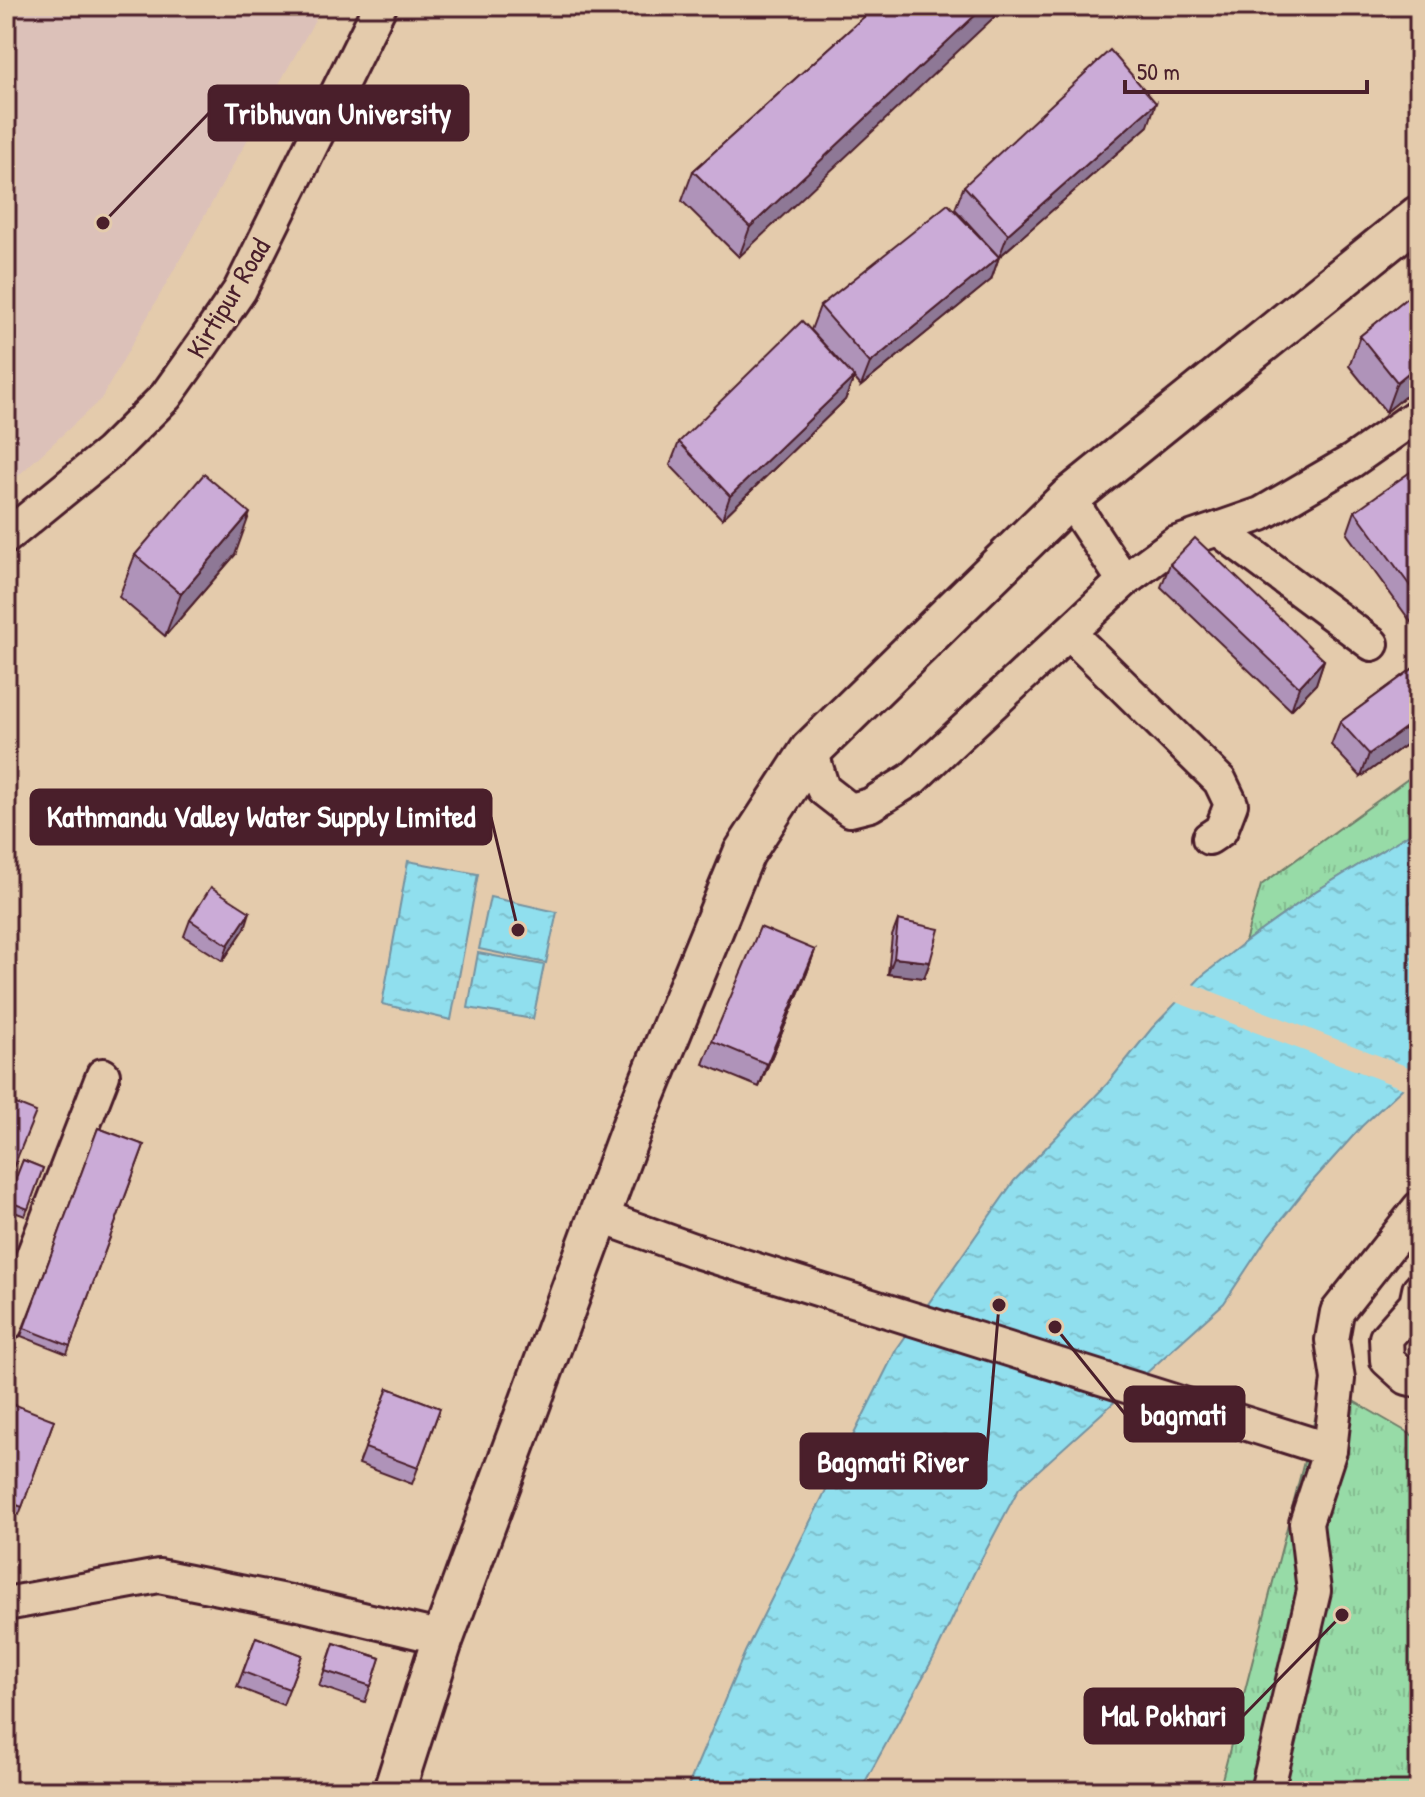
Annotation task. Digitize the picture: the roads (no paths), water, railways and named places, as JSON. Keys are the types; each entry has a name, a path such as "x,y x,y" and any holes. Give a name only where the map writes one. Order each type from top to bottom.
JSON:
{"main road":[{"path":"394,1791 443,1638 635,1119 744,853 811,750 1069,498 1419,216"}],"street":[{"name":"Kirtipur Road","path":"6,537 109,453 166,396 203,344 240,290 380,6"},
{"path":"811,750 823,789 850,810 870,805 912,779 1124,581 1174,544 1261,514 1352,461 1418,415"},
{"path":"1069,498 1124,581"},
{"path":"1218,529 1372,644"},
{"path":"1069,633 1220,781 1231,804 1221,830 1209,838"},
{"path":"6,1325 103,1075"},
{"path":"599,1216 693,1250 1330,1450"},
{"path":"1267,1791 1314,1591 1306,1523 1330,1450 1338,1379 1332,1340 1337,1312 1413,1228"},
{"path":"1419,1290 1416,1304 1386,1338 1387,1360 1407,1378 1419,1381"},
{"path":"6,1604 159,1576 295,1603 443,1638"}],"water":[{"path":"1419,828 1419,1073 1362,1126 1310,1184 1269,1235 1224,1303 1019,1488 934,1657 860,1791 686,1791 745,1652 896,1350 1014,1181 1107,1084 1152,1028 1202,976 1316,891"},
{"path":"408,861 478,874 451,1020 382,1004"},
{"path":"490,897 557,912 546,963 479,949"},
{"path":"478,953 544,965 533,1019 468,1008"}],"place":[{"name":"Tribhuvan University","path":"103,223"},
{"name":"Kathmandu Valley Water Supply Limited","path":"518,930"},
{"name":"Bagmati River","path":"999,1305"},
{"name":"bagmati","path":"1055,1327"},
{"name":"Mal Pokhari","path":"1342,1615"}]}
